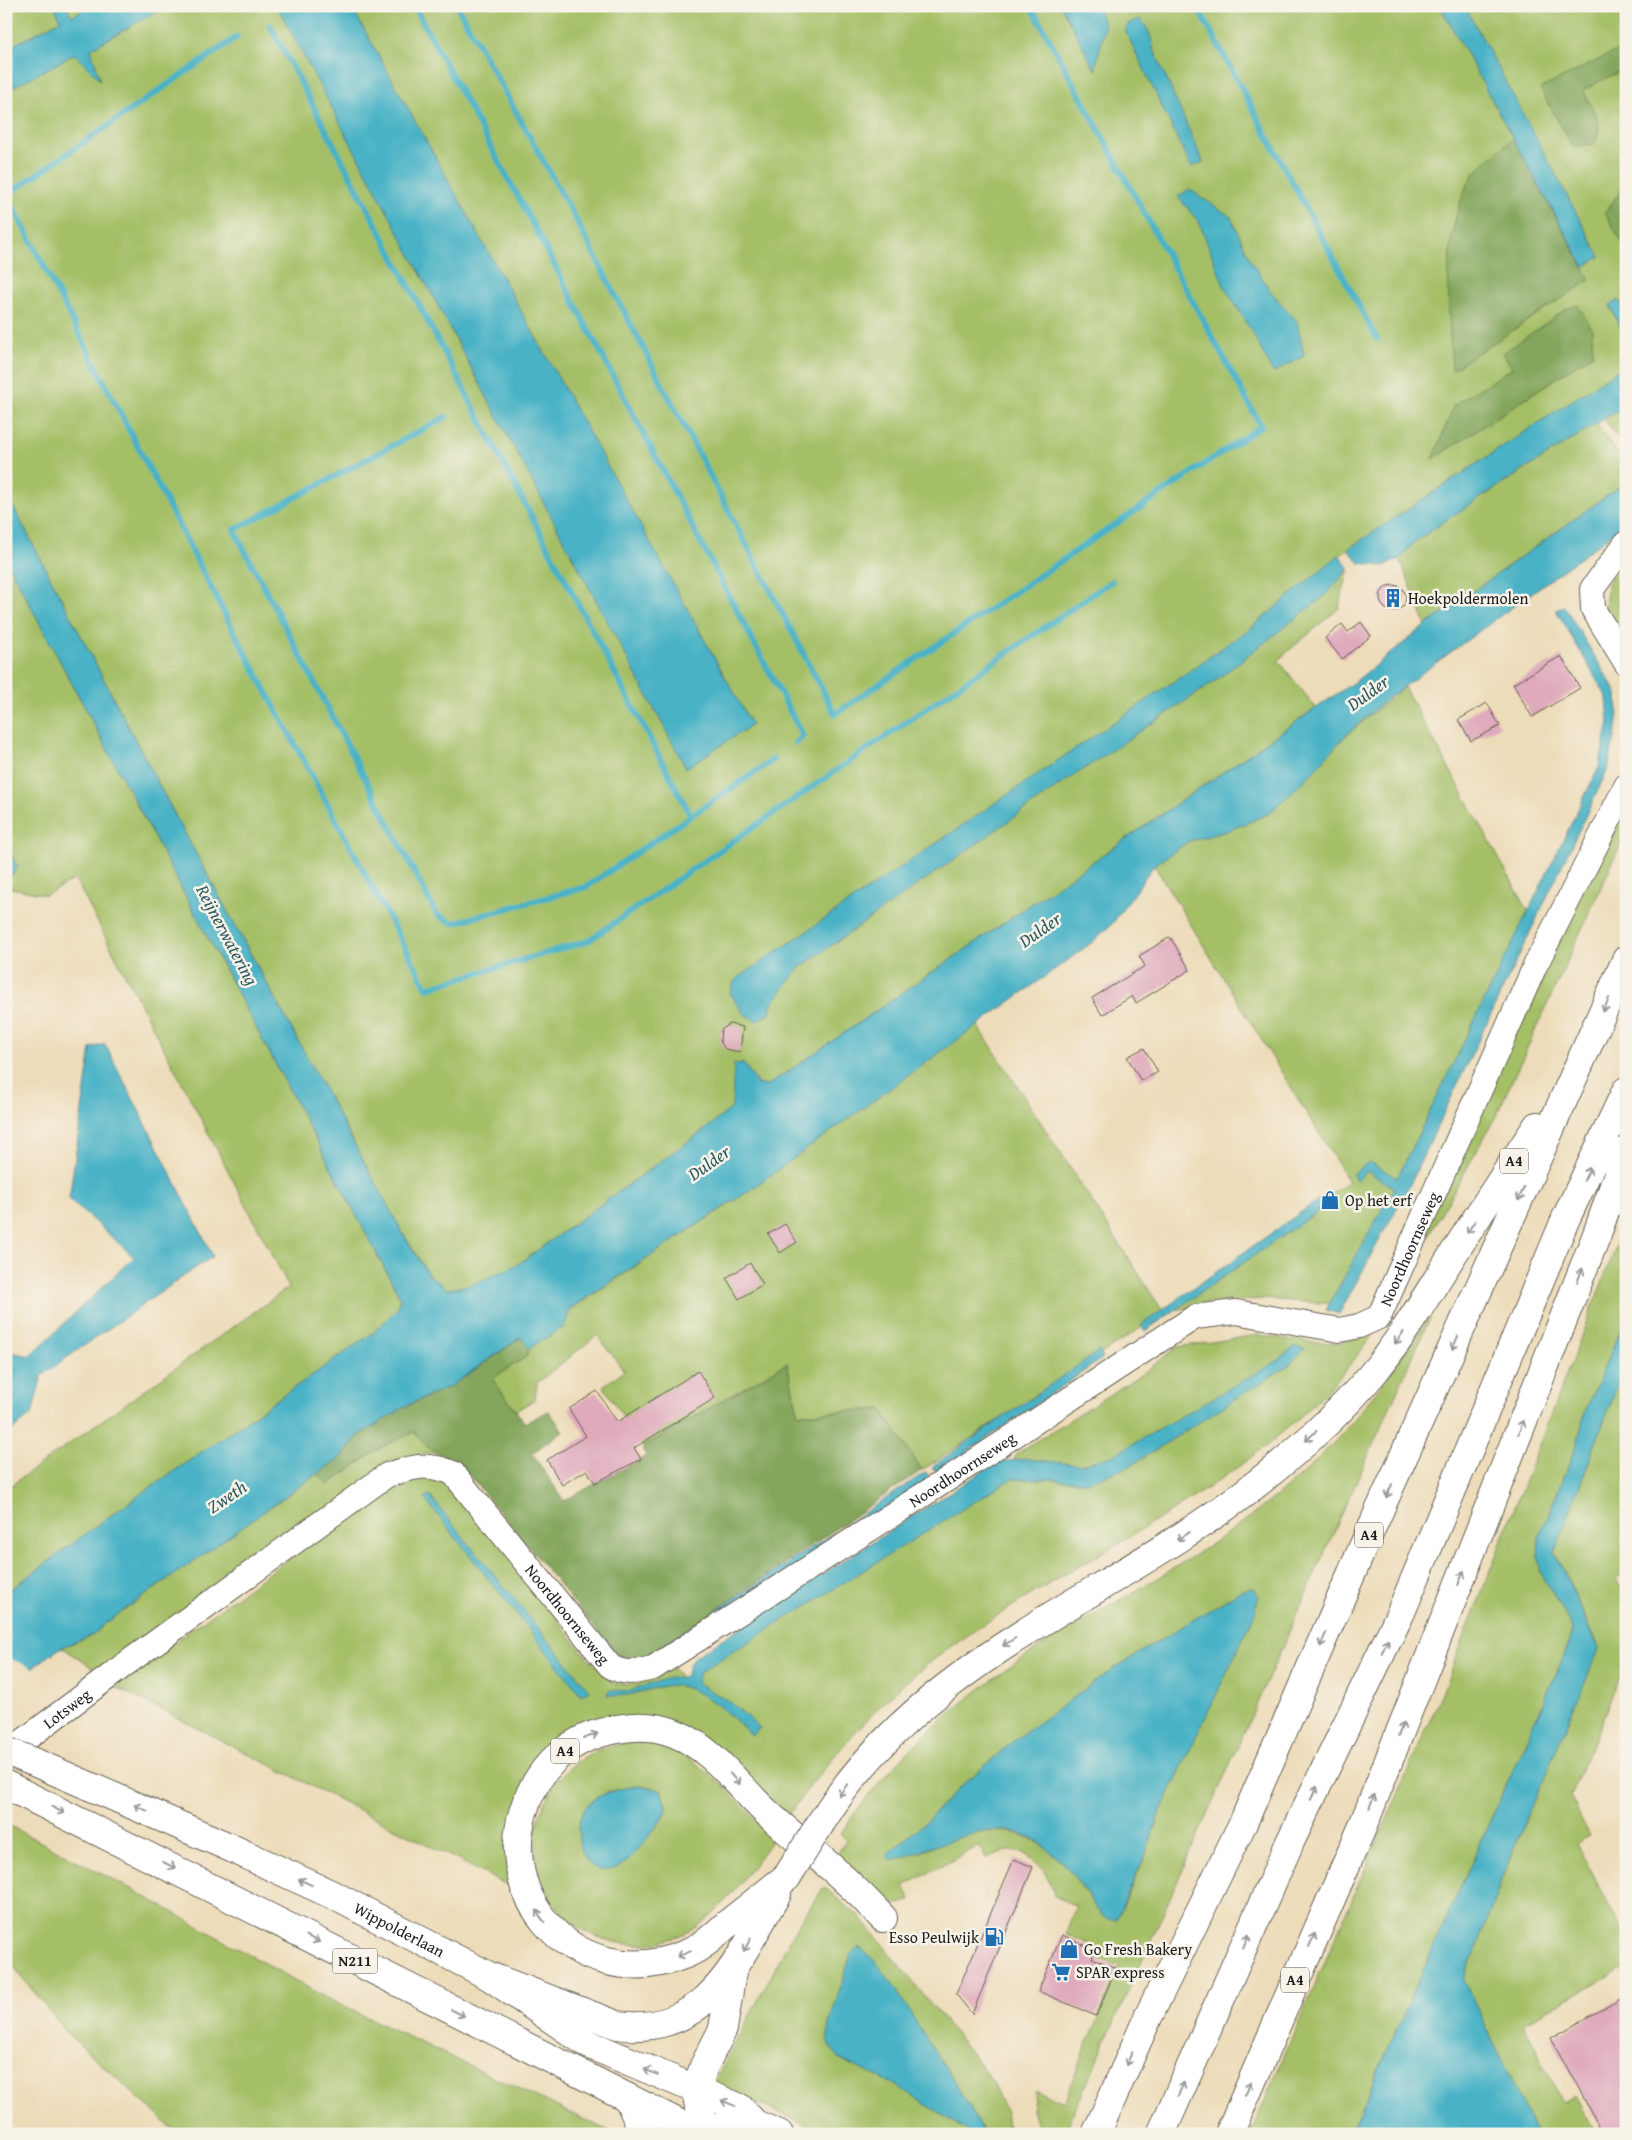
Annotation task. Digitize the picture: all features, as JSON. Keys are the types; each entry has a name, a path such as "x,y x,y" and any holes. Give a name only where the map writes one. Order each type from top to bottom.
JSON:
{"main road":[{"name":"A4","path":"1096,2134 1149,2015 1244,1821 1363,1547 1626,960"},
{"name":"A4","path":"489,1976 600,2020 633,2027 673,2019 695,2008 713,1994 732,1971 787,1877 840,1794 874,1752 920,1707 947,1684 1011,1640 1189,1532 1260,1481 1318,1429 1373,1373 1413,1319 1584,1054"},
{"path":"1161,2134 1290,1842 1401,1612 1566,1218 1626,1091"},
{"name":"A4","path":"1229,2134 1362,1828 1590,1252 1626,1151"},
{"name":"A4","path":"787,1877 714,1937 688,1954 649,1964 623,1965 600,1960 568,1945 537,1913 521,1877 517,1856 519,1823 528,1797 545,1769 574,1744 589,1736 620,1728 654,1727 692,1741 716,1759 763,1809 843,1878 883,1918"},
{"name":"Wippolderlaan","path":"6,1752 34,1762 287,1874 489,1976 588,2044 740,2108 767,2129"},
{"name":"N211","path":"10,1786 629,2100 700,2132"},
{"name":"A4","path":"696,2090 704,2066 722,2029 732,1971"},
{"path":"696,2090 700,2132 767,2129"},
{"path":"629,2100 644,2134"}],"street":[{"path":"1626,543 1592,589 1593,609 1626,663"},
{"name":"Noordhoornseweg","path":"127,1663 387,1475 412,1467 436,1466 453,1473 610,1666 617,1670 633,1673 653,1668 940,1484 1195,1317 1236,1312 1340,1330 1359,1326 1379,1316 1536,966 1626,786"},
{"name":"Lotsweg","path":"6,1752 127,1663"}],"green space":[{"path":"6,6 1626,6 1626,312 1619,300 1610,305 1626,340 1626,365 1339,555 1349,568 1339,608 1278,660 1316,708 767,1086 757,1084 744,1064 732,1108 707,1128 517,1265 471,1285 447,1289 428,1274 405,1237 170,806 6,493"},
{"path":"1626,46 1626,68 1583,90 1596,116 1599,129 1594,144 1573,147 1540,89"},
{"path":"1513,138 1590,280 1452,370 1449,322 1449,272 1455,223 1461,200 1474,173"},
{"path":"1626,183 1626,249 1605,213"},
{"path":"1578,305 1592,329 1593,354 1433,459 1454,405 1512,368 1503,353 1566,309"},
{"path":"1626,405 1626,449 1604,419"},
{"path":"1596,424 1626,465 1626,482 1426,625 1400,559 1413,543"},
{"path":"1626,553 1626,654 1604,615 1608,583"},
{"path":"6,560 400,1297 398,1308 373,1333 114,1513 6,1593 6,1489 289,1287 75,879 46,895 6,887 6,875 11,876 18,867 6,847"},
{"path":"1404,687 1531,916 1483,1023 1335,1304 1263,1299 1206,1303 1164,1313 1349,1182 1154,865 1189,841 1227,831 1268,814 1307,778 1344,737"},
{"path":"1626,775 1626,833 1495,1118 1374,1333"},
{"path":"977,1024 1164,1313 922,1470 881,1409 798,1414 787,1363 643,1447 603,1386 624,1371 597,1335 537,1383 535,1399 516,1411 492,1379 527,1356 529,1348 564,1327 570,1310 750,1190"},
{"path":"1626,1221 1626,1317 1585,1412 1578,1441 1539,1538 1541,1573 1573,1629 1568,1647 1350,2134 1250,2134 1450,1674"},
{"path":"1433,1311 1064,2134 1040,2134 1032,2110 1035,2090 1064,2102 1119,1966 1095,1957 1098,1948 1066,1934 1076,1906 1054,1896 1046,1874 1028,1856 1014,1851 1007,1851 986,1858 979,1846 904,1886 911,1900 900,1904 892,1904 880,1901 835,1858 846,1840 840,1834 861,1805 908,1752 934,1727 989,1682 1048,1642 1210,1545 1261,1509 1311,1466 1364,1407","holes":["1242,1590 1186,1757 1157,1819 1147,1851 1121,1912 1102,1916 1074,1876 1060,1860 1044,1846 1027,1837 1007,1832 984,1832 957,1837 918,1854 926,1822 958,1789 1011,1743 1110,1671"]},
{"path":"1374,1333 1330,1387 1280,1434 1225,1476 1167,1514 988,1621 911,1677 873,1713 837,1753 788,1815 670,1722 536,1766 517,1890 114,1686 395,1481 416,1477 440,1480 463,1497 582,1652 615,1684 638,1684 673,1668 687,1684 697,1671 1010,1473 1016,1454 1142,1374 1178,1347 1259,1335 1308,1342 1340,1343"},
{"path":"522,1337 529,1348 527,1356 492,1379 525,1423 549,1411 563,1431 532,1453 564,1501 646,1456 643,1447 787,1363 798,1414 881,1409 922,1470 642,1658 618,1656 462,1466 444,1455 432,1452 414,1432 383,1446 328,1485 318,1473 341,1457 358,1436 408,1405 451,1386"},
{"path":"1626,1362 1626,1572 1616,1578 1626,1597 1626,1662 1570,1797 1590,1836 1577,1843 1626,1938 1626,1967 1523,2023 1562,2102 1574,2096 1595,2134 1536,2134 1464,1980 1512,1853 1598,1645 1555,1552"},
{"path":"414,1432 432,1452 410,1460 97,1671 62,1647 93,1635 106,1623 318,1473 328,1485 383,1446"},
{"path":"630,1742 659,1746 680,1752 698,1764 721,1784 774,1837 735,1889 711,1915 688,1932 653,1943 619,1943 589,1933 564,1915 545,1890 536,1860 537,1827 550,1792 560,1778 573,1765 588,1755 607,1747","holes":["638,1786 661,1790 667,1811 658,1825 621,1866 606,1792"]},
{"path":"6,1824 137,1892 330,2000 615,2134 178,2134 66,2032 6,1957"},
{"path":"824,1887 862,1919 987,2073 1006,2112 1009,2134 983,2134 972,2111 879,1967 854,1951 829,2024 828,2040 841,2060 892,2083 972,2134 827,2134 713,2084 799,1923"}],"water":[{"path":"54,6 66,6 72,16 91,6 166,6 91,49 100,80 75,54 6,91 6,49 61,20"},
{"path":"277,6 351,6 752,725 686,768"},
{"path":"1061,6 1097,6 1105,26 1095,70"},
{"path":"1440,6 1465,6 1600,257 1584,267"},
{"path":"1140,19 1148,30 1154,50 1203,162 1191,167 1125,30 1129,23"},
{"path":"1189,189 1231,217 1251,261 1271,292 1297,321 1304,356 1273,373 1252,332 1224,286 1199,222 1178,197"},
{"path":"1619,300 1626,312 1626,340 1610,305"},
{"path":"1626,365 1626,405 1455,514 1413,543 1400,559 1383,566 1360,563 1348,549"},
{"path":"1626,482 1626,524 1388,698 1344,737 1307,778 1268,814 1227,831 1189,841 1154,865 1112,924 1090,944 750,1190 570,1309 564,1327 529,1348 521,1337 451,1386 408,1405 358,1436 341,1457 106,1623 93,1635 62,1647 6,1686 6,1593 114,1513 373,1333 398,1308 400,1297 6,560 6,493 170,806 405,1237 428,1274 447,1289 471,1285 517,1265 707,1128 732,1108 734,1064 744,1064 757,1084 767,1086 1357,680 1426,625"},
{"path":"1339,555 1349,568 1326,595 1211,684 1063,783 798,969 771,1005 770,1014 756,1021 743,1013 730,993 735,980 1252,627"},
{"path":"1564,606 1617,693 1618,723 1608,769 1409,1186 1339,1314 1326,1310 1394,1188 1367,1171 1356,1180 1352,1174 1369,1162 1397,1178 1599,767 1609,723 1607,697 1556,610"},
{"path":"6,847 18,867 11,876 6,875"},
{"path":"105,1044 213,1256 42,1375 32,1414 6,1435 6,1351 30,1356 134,1257 69,1199 91,1048"},
{"path":"1324,1196 1330,1203 1145,1331 1141,1325"},
{"path":"1626,1317 1626,1362 1555,1552 1599,1649 1512,1853 1464,1980 1536,2134 1350,2134 1568,1647 1573,1629 1541,1573 1538,1558 1539,1538 1578,1441 1585,1412"},
{"path":"1295,1346 1305,1349 1289,1365 1130,1466 1088,1482 1051,1479 1011,1479 700,1672 697,1683 730,1702 760,1728 752,1735 722,1709 688,1688 664,1686 630,1695 607,1695 609,1690 630,1691 668,1678 683,1677 687,1674 689,1664 696,1656 997,1462 1028,1459 1080,1465 1112,1456 1279,1360"},
{"path":"1099,1351 1103,1358 937,1473 933,1466"},
{"path":"926,1472 930,1479 650,1663 646,1657"},
{"path":"429,1495 589,1690 581,1695 424,1498"},
{"path":"1253,1588 1258,1596 1256,1611 1157,1819 1147,1851 1116,1920 1108,1919 1099,1912 1085,1890 1050,1851 1030,1837 1019,1833 993,1831 978,1833 963,1836 891,1860 886,1855 926,1822 958,1789 1011,1743 1110,1671 1242,1590"},
{"path":"638,1786 661,1790 667,1811 645,1841 620,1866 606,1870 595,1868 587,1861 581,1850 579,1837 580,1823 584,1811 592,1801 602,1795"},
{"path":"858,1947 867,1953 884,1972 961,2092 983,2134 972,2134 892,2083 841,2060 831,2048 828,2040 829,2024 851,1954"}],"pier":[{"path":"6,1657 35,1669 6,1689"}],"building":[{"name":"Hoekpoldermolen","path":"1393,585 1402,589 1406,598 1402,607 1393,611 1384,607 1380,598 1384,589"},
{"path":"1361,622 1371,636 1342,659 1325,638 1342,624 1348,632"},
{"path":"1561,656 1580,688 1532,717 1513,684"},
{"path":"1487,703 1500,726 1471,741 1458,720"},
{"path":"1170,937 1190,970 1136,1003 1132,996 1102,1015 1092,998 1145,966 1139,956"},
{"path":"730,1024 743,1027 740,1052 725,1049 720,1041 721,1030"},
{"path":"1144,1048 1158,1072 1141,1081 1127,1057"},
{"path":"785,1224 797,1242 780,1253 768,1234"},
{"path":"750,1263 763,1284 739,1299 726,1278"},
{"path":"698,1371 715,1398 634,1448 641,1459 595,1483 587,1470 562,1485 547,1460 586,1436 569,1409 597,1391 617,1422"},
{"path":"1014,1859 1033,1867 972,2014 956,1994"},
{"path":"1062,1935 1095,1950 1092,1958 1116,1968 1096,2016 1038,1991"},
{"path":"1626,1996 1626,2134 1603,2134 1551,2038"}],"waterway":[{"path":"414,6 528,215 803,736 796,743"},
{"path":"457,6 574,216 835,714 1261,426 1031,6"},
{"path":"1197,6 1377,339"},
{"path":"270,25 691,816"},
{"path":"237,37 7,195 232,628 427,988 588,941 1112,581"},
{"path":"446,417 234,530 437,915 453,923 586,887 773,760"}],"place":[{"name":"Hoekpoldermolen","path":"1393,598"},
{"name":"Op het erf","path":"1330,1200"},
{"name":"Esso Peulwijk","path":"994,1937"},
{"name":"Go Fresh Bakery","path":"1069,1949"},
{"name":"SPAR express","path":"1061,1972"}],"water label":[{"name":"Dulder","path":"1368,693"},
{"name":"Dulder","path":"1040,930"},
{"name":"Reijnerwatering","path":"227,935"},
{"name":"Dulder","path":"709,1163"},
{"name":"Zweth","path":"227,1497"}]}
